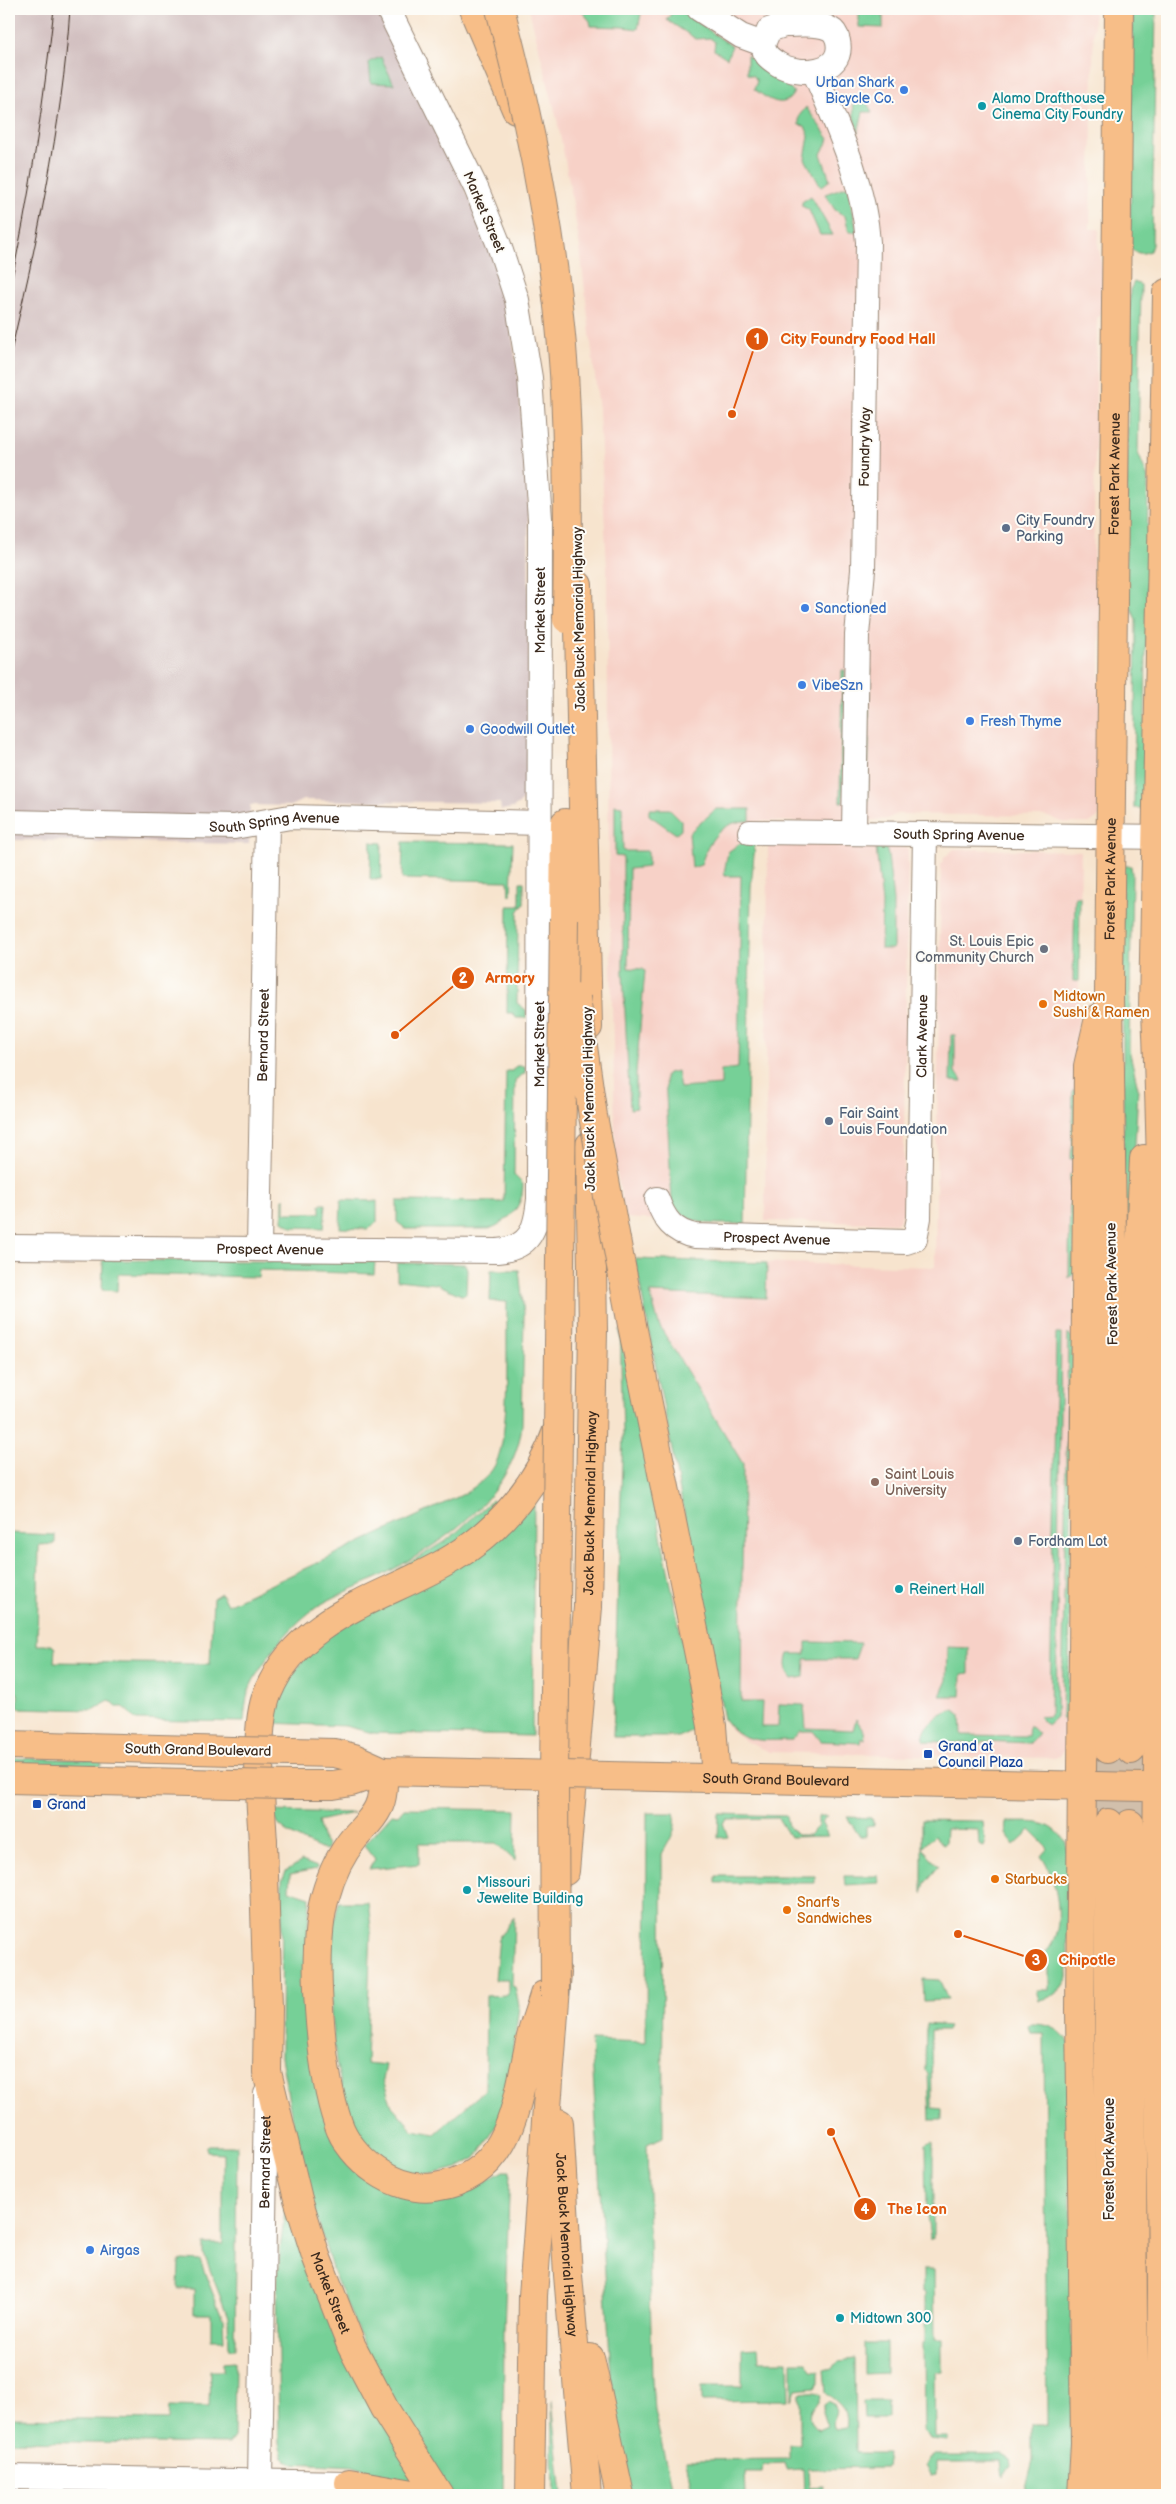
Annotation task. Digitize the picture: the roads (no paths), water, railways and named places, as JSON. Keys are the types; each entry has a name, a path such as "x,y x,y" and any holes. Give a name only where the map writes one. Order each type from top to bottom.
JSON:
{"main road":[{"name":"Jack Buck Memorial Highway","path":"473,9 498,62 523,128 541,190 563,308 570,374 579,608 593,1330 588,1607 558,1951 536,2241 530,2372 530,2495"},
{"name":"Jack Buck Memorial Highway","path":"500,9 519,83 548,226 564,372 568,521 554,1860 556,2068 568,2276 587,2495"},
{"name":"Forest Park Avenue","path":"1119,9 1109,991 1119,1750 1138,1300 1163,837 1167,293"},
{"path":"564,918 593,1116 632,1324 700,1660 713,1735 716,1778"},
{"path":"1151,2495 1162,2343 1156,1788 1162,1218 1160,1085 1155,990"},
{"path":"1082,2495 1085,2444 1080,2010 1088,1785 1088,1066 1101,1013 1109,991"},
{"name":"Bernard Street","path":"266,2072 267,1990 260,1771 263,1714 267,1693 280,1670 313,1632 332,1618 453,1558 487,1534 505,1516 537,1474 552,1446 593,1330"},
{"name":"South Grand Boulevard","path":"9,1745 335,1754 354,1758 383,1771"},
{"path":"383,1771 383,1790 378,1808 336,1863 324,1900 319,1955 322,2041 338,2124 350,2146 367,2165 386,2176 408,2185 430,2188 450,2185 465,2179 486,2164 500,2147 521,2094 529,2043 558,1951"},
{"name":"South Grand Boulevard","path":"9,1779 292,1785 342,1783 383,1771 1088,1785 1156,1788"},
{"name":"Forest Park Avenue","path":"1107,2495 1110,2438 1119,1824 1134,2495"},
{"name":"Market Street","path":"266,2072 298,2199 334,2304 351,2345 384,2408 439,2495"},
{"path":"568,2276 585,2336 603,2429 620,2495"},
{"path":"356,2489 419,2495"}],"street":[{"name":"Market Street","path":"388,9 476,188 499,245 517,300 524,333 531,387 539,483 540,823 539,1199 537,1220 529,1237"},
{"path":"699,9 742,36 763,44"},
{"path":"777,26 822,26 829,28 835,33 838,41 836,58 831,64 814,71 796,72 787,70 768,58 763,44 769,30 777,26"},
{"name":"Foundry Way","path":"814,71 850,160 867,224 863,570 857,660 854,832"},
{"name":"South Spring Avenue","path":"9,822 234,827 290,817 540,823"},
{"name":"Bernard Street","path":"259,1247 267,822"},
{"name":"South Spring Avenue","path":"750,832 1163,837"},
{"name":"Clark Avenue","path":"916,1239 919,1208 925,834"},
{"name":"Prospect Avenue","path":"657,1198 662,1214 682,1234 695,1236 906,1242 916,1239"},
{"name":"Prospect Avenue","path":"9,1247 259,1247 497,1250 519,1246 529,1237"},
{"name":"Bernard Street","path":"260,2482 266,2072"},
{"path":"9,2478 260,2482 356,2489"}],"tunnel":[{"path":"1108,1749 1108,1823"},
{"path":"1130,1824 1131,1750"}],"tram line":[{"path":"9,292 35,151 54,9"},
{"path":"9,360 47,186 61,98 70,9"}],"place":[{"name":"Urban Shark Bicycle Co.","path":"904,90"},
{"name":"Alamo Drafthouse Cinema City Foundry","path":"982,106"},
{"name":"City Foundry Food Hall","path":"732,414"},
{"name":"City Foundry Parking","path":"1006,528"},
{"name":"Sanctioned","path":"805,608"},
{"name":"VibeSzn","path":"802,685"},
{"name":"Fresh Thyme","path":"970,721"},
{"name":"Goodwill Outlet","path":"470,729"},
{"name":"St. Louis Epic Community Church","path":"1044,949"},
{"name":"Midtown Sushi & Ramen","path":"1043,1004"},
{"name":"Armory","path":"395,1035"},
{"name":"Fair Saint Louis Foundation","path":"829,1121"},
{"name":"Saint Louis University","path":"875,1482"},
{"name":"Fordham Lot","path":"1018,1541"},
{"name":"Reinert Hall","path":"899,1589"},
{"name":"Grand at Council Plaza","path":"928,1754"},
{"name":"Grand","path":"37,1804"},
{"name":"Starbucks","path":"995,1879"},
{"name":"Missouri Jewelite Building","path":"467,1890"},
{"name":"Snarf's Sandwiches","path":"787,1910"},
{"name":"Chipotle","path":"958,1934"},
{"name":"The Icon","path":"831,2132"},
{"name":"Airgas","path":"90,2250"},
{"name":"Midtown 300","path":"840,2318"}]}
